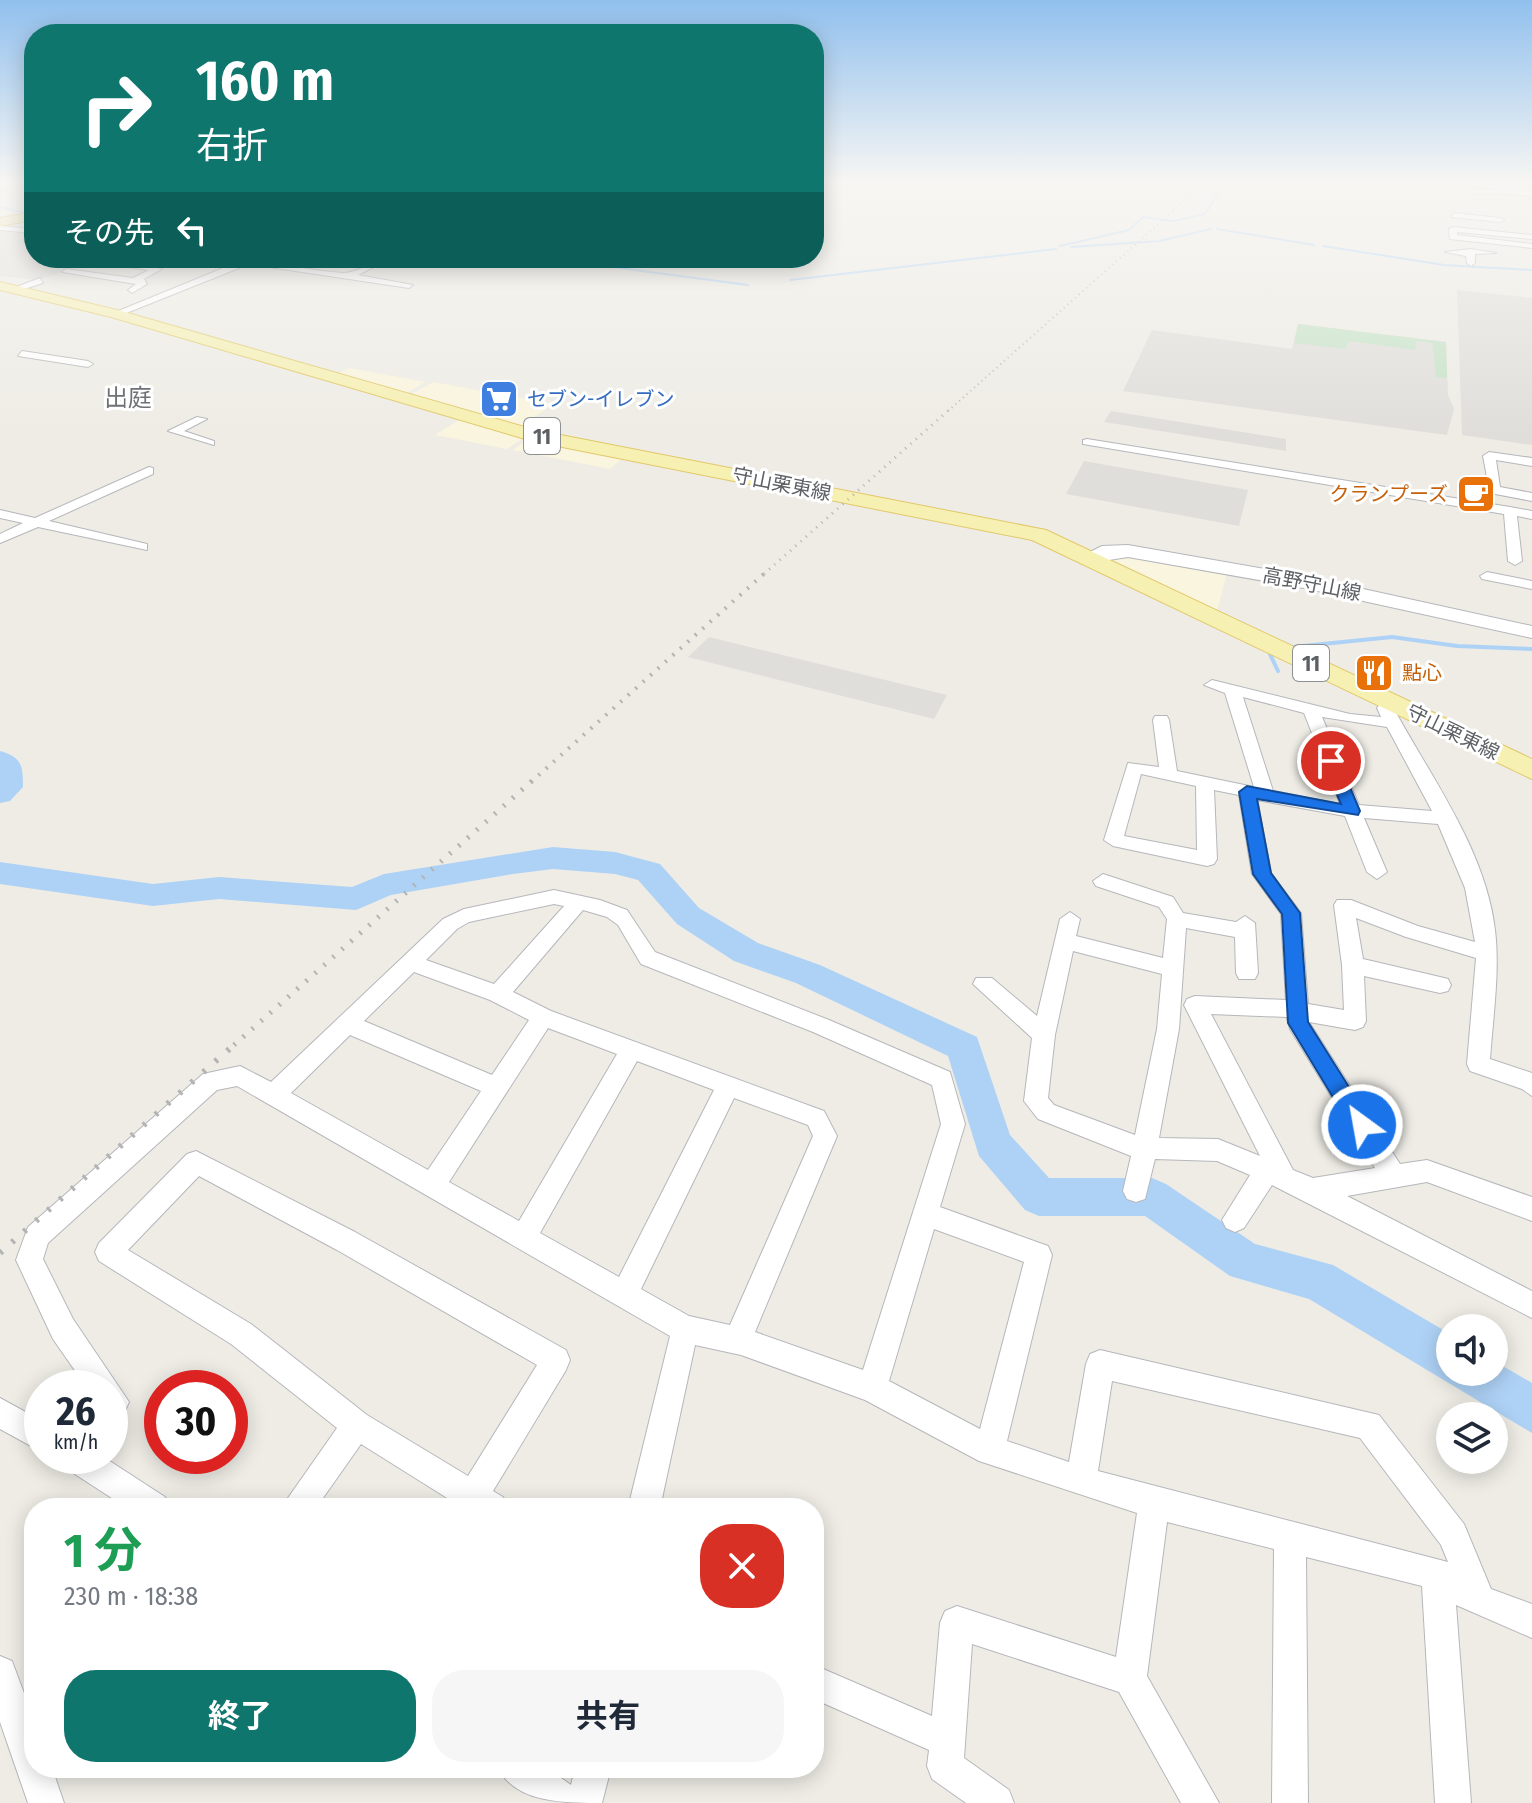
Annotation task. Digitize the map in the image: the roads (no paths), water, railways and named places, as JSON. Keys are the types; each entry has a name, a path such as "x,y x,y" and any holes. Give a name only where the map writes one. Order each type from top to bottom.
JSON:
{"main road":[{"name":"守山栗東線","path":"7,287 116,314 532,435 1019,530 1090,557 1392,712 1532,770"},
{"name":"高野守山線","path":"1090,557 1102,552 1128,551 1304,582 1532,632"}],"street":[{"path":"66,272 133,285 158,269 151,268"},
{"path":"116,314 232,268"},
{"path":"300,268 409,285"},
{"path":"349,276 366,268"},
{"path":"7,287 40,281"},
{"path":"22,354 88,364"},
{"path":"201,419 174,431 210,443"},
{"path":"1087,442 1532,515"},
{"path":"1532,462 1489,456 1494,490 1532,497"},
{"path":"0,539 149,471"},
{"path":"1510,511 1515,561"},
{"path":"0,514 31,524 142,547"},
{"path":"1487,576 1532,585"},
{"path":"1212,685 1350,719 1392,712 1474,882 1487,953 1478,1064 1531,1082 1532,1086"},
{"path":"1232,690 1257,794 1262,874 1291,913 1298,1023 1394,1176"},
{"path":"1311,710 1377,872"},
{"path":"1161,720 1169,775"},
{"path":"1205,782 1207,859 1113,840 1134,767 1352,811 1442,818"},
{"path":"1103,881 1166,902 1177,919 1168,1029 1136,1191"},
{"path":"273,1095 450,924 464,916 554,897 614,911 624,918 633,941 648,958 821,1026 942,1079 953,1124 872,1388"},
{"path":"498,994 579,902"},
{"path":"1276,1176 1195,1005 1297,1010 1355,1021 1353,965 1344,905 1413,932 1487,953"},
{"path":"1070,919 1044,1035 1036,1101 1046,1112 1143,1147 1218,1150 1312,1190 1532,1305"},
{"path":"1177,919 1245,927 1247,973"},
{"path":"1065,941 1174,969"},
{"path":"410,962 498,994 543,1017 816,1118 825,1136 738,1340"},
{"path":"1353,965 1440,985"},
{"path":"984,984 1044,1035"},
{"path":"432,1186 543,1017"},
{"path":"345,1023 497,1087"},
{"path":"523,1238 632,1049"},
{"path":"91,1370 63,1329 29,1260 37,1236 211,1081 240,1076 685,1329 738,1340 872,1388 990,1450 1154,1503 1437,1574 1479,1601 1532,1621"},
{"path":"624,1295 727,1087"},
{"path":"476,1498 357,1425 241,1334 108,1252 196,1162 346,1241 556,1360 485,1498"},
{"path":"1312,1190 1427,1171 1532,1209"},
{"path":"1235,1220 1276,1176"},
{"path":"926,1214 1039,1255 990,1450"},
{"path":"646,1498 685,1329"},
{"path":"1081,1481 1100,1364 1369,1425 1453,1535 1479,1601"},
{"path":"0,1413 24,1427"},
{"path":"304,1498 357,1425"},
{"path":"107,1474 140,1498"},
{"path":"1154,1503 1130,1679 1201,1803"},
{"path":"1290,1537 1290,1803"},
{"path":"1437,1574 1453,1803"},
{"path":"996,1803 945,1766 957,1623 1130,1679"},
{"path":"0,1673 24,1741"},
{"path":"824,1686 946,1740"},
{"path":"37,1778 46,1803"},
{"path":"530,1778 565,1803"},
{"path":"584,1803 590,1778"}],"waterway":[{"path":"790,280 926,264"},
{"path":"1439,264 1532,270"},
{"path":"620,268 748,285"},
{"path":"1293,647 1392,637 1457,646 1532,649"},
{"path":"1269,652 1278,671"},
{"path":"0,760 9,765 9,787 0,794"},
{"path":"0,873 153,895 219,888 356,899 384,885 553,858 615,863 649,872 688,916 746,952 808,974 964,1047 993,1144 1039,1197 1152,1197 1245,1262 1318,1280 1436,1351"},
{"path":"1493,1386 1532,1410"}],"railway":[{"path":"948,411 1113,264"},
{"path":"764,574 950,409"},
{"path":"531,782 766,572"},
{"path":"234,1045 533,780"},
{"path":"0,1253 236,1043"}],"place":[{"name":"セブン-イレブン","path":"499,399"},
{"name":"クランプーズ","path":"1476,494"},
{"name":"點心","path":"1374,673"}],"district":[{"name":"出庭","path":"128,398"}]}
